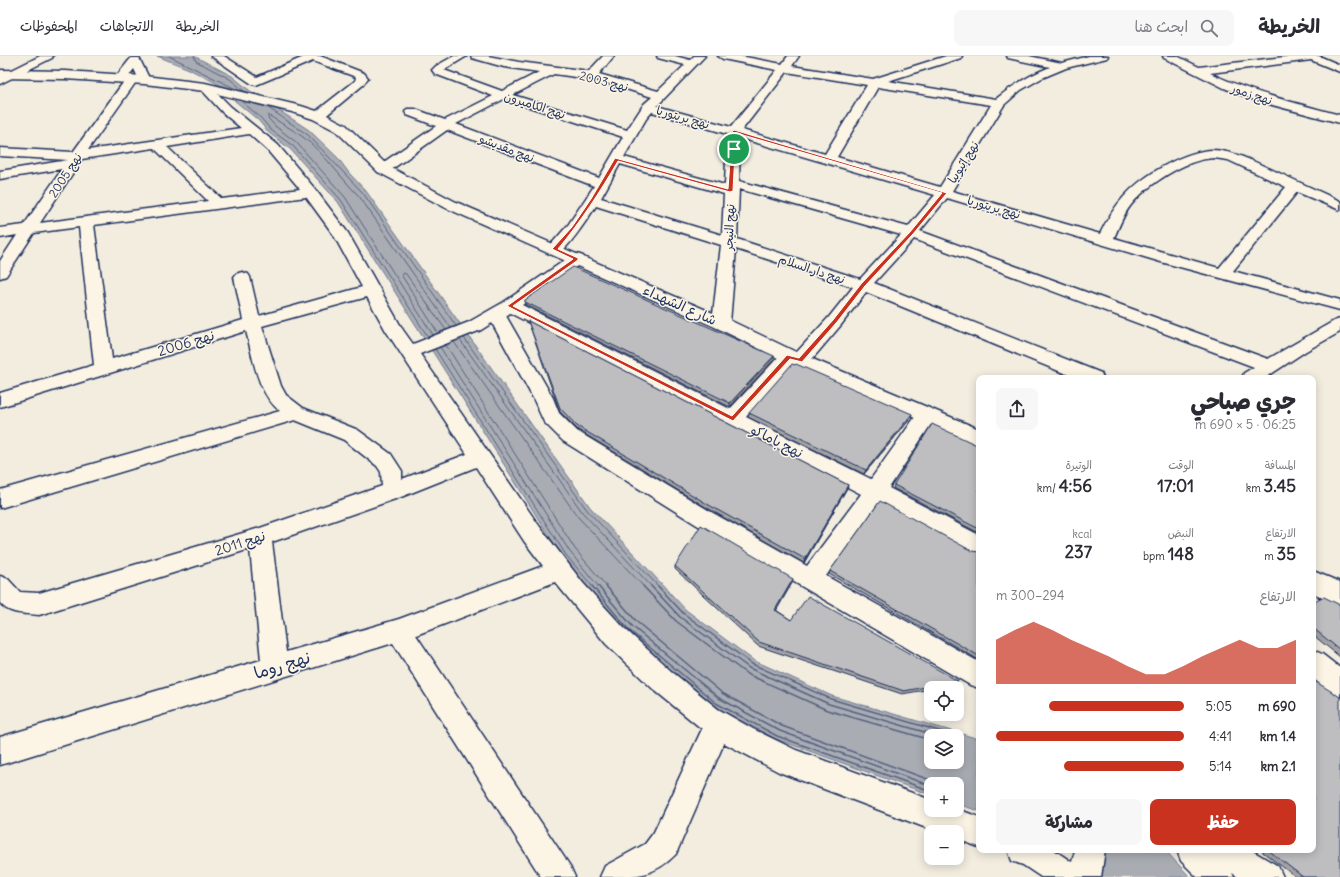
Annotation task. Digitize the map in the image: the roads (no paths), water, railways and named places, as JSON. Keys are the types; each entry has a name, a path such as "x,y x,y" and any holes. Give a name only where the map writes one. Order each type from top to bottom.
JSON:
{"main road":[{"name":"شارع الشهداء","path":"0,74 14,73 132,79 206,87 235,93 318,116 341,128 383,169 451,205 721,323 794,358 976,437"},
{"path":"1316,584 1340,594"}],"street":[{"path":"0,80 48,56"},
{"path":"216,56 235,66 256,82 314,57 360,75 362,78 359,83 318,116"},
{"name":"نهج الكاميرون","path":"462,56 438,70 441,74 502,95 629,135"},
{"name":"نهج 2003","path":"476,56 503,64 592,75 661,96"},
{"path":"592,75 609,56"},
{"path":"662,56 696,60"},
{"path":"723,56 784,68 999,103"},
{"path":"734,132 794,56"},
{"path":"829,159 875,82 957,56"},
{"path":"1012,56 1062,66"},
{"name":"نهج إثيوبيا","path":"733,419 794,358 835,321 863,285 911,233 944,193 999,103 1018,88 1038,76 1062,66 1104,56"},
{"name":"نهج زمور","path":"1168,56 1228,86 1261,98 1340,118"},
{"path":"1197,71 1311,57 1340,69"},
{"path":"132,79 134,58"},
{"name":"نهج 2005","path":"0,273 75,160 132,79 134,58"},
{"path":"554,249 573,228 593,200 629,135 648,107 661,96 696,60"},
{"path":"383,169 445,125 550,71"},
{"path":"206,87 227,110 273,148 310,192 340,233 395,331 414,350 481,457 532,534 575,590 614,636 662,680 708,718 743,740 789,762 976,831"},
{"name":"نهج بريتوريا","path":"648,107 1222,274 1340,305"},
{"name":"نهج مقديشو","path":"411,112 603,184"},
{"path":"0,175 158,145 252,130"},
{"name":"نهج النيجر","path":"721,323 729,242 734,132"},
{"path":"158,145 218,203"},
{"path":"0,152 75,160"},
{"path":"1105,240 1121,210 1134,194 1143,186 1195,157 1215,154 1232,157 1340,206"},
{"path":"617,159 911,233 1269,366"},
{"path":"1222,274 1295,185"},
{"path":"0,233 310,192"},
{"name":"نهج دار السلام","path":"593,200 863,285 1087,375"},
{"path":"86,222 104,367"},
{"path":"414,350 475,326 503,310 577,259"},
{"path":"242,277 252,323 271,386 279,400 296,413 351,435 384,460 391,471 393,491"},
{"name":"نهج 2006","path":"0,400 252,323 372,290"},
{"path":"503,310 551,417 570,436 705,519 976,674"},
{"name":"نهج باماكو","path":"503,310 733,419 976,544"},
{"path":"1256,375 1300,347 1340,325"},
{"path":"0,499 296,413"},
{"path":"810,580 875,491 927,415"},
{"name":"نهج 2011","path":"0,586 14,602 39,604 70,596 260,537 393,491 481,457"},
{"path":"260,537 276,667"},
{"name":"نهج روما","path":"0,751 399,630 560,570"},
{"path":"399,630 559,877"},
{"path":"1316,665 1340,686"},
{"path":"616,877 656,855 665,843 718,724"},
{"path":"1030,853 1083,867"},
{"path":"1195,853 1218,877"},
{"path":"1228,853 1267,877"}],"water":[{"path":"157,56 194,56 232,76 254,94 309,130 338,158 349,173 366,191 590,507 686,610 753,660 832,696 945,729 924,729 924,769 964,769 964,735 976,738 976,810 964,806 964,777 924,777 924,792 776,739 714,706 626,633 563,558 338,202 290,149 269,133 258,120 235,101 235,93 189,69"},
{"path":"1113,853 1168,853 1190,877 1115,877"}],"waterway":[{"path":"1110,853 1142,877"}]}
